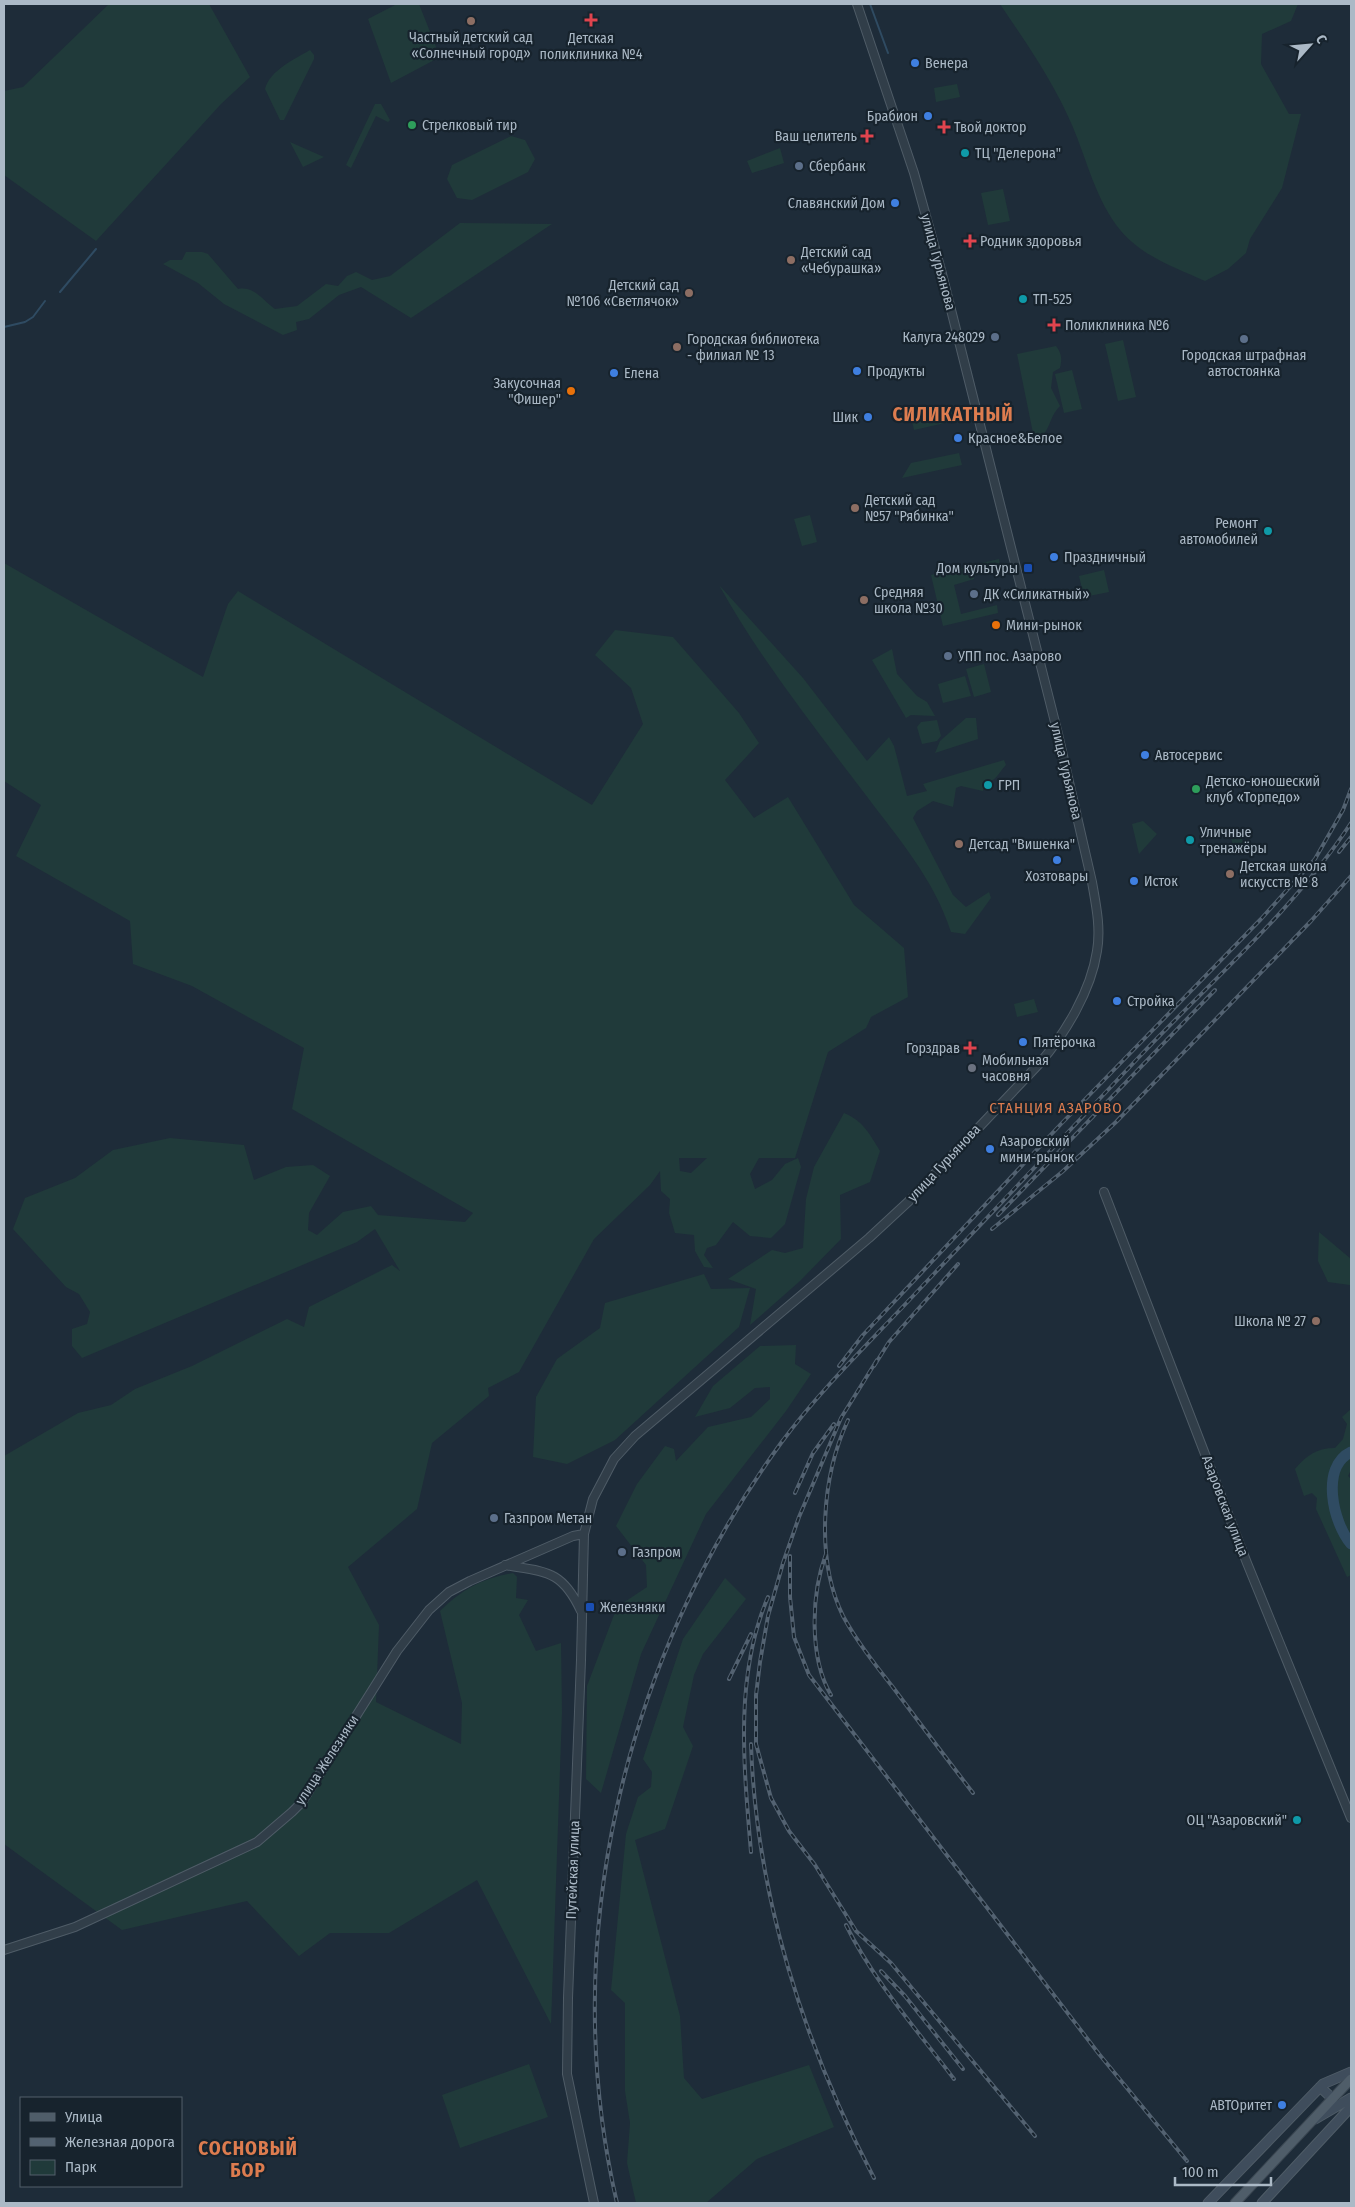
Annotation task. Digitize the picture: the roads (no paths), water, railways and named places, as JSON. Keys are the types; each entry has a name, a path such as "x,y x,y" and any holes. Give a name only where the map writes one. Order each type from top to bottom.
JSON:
{"main road":[{"path":"1208,2203 1320,2087 1351,2072"},
{"path":"1235,2203 1351,2079"},
{"path":"1320,2087 1332,2099"},
{"path":"1313,2121 1351,2098"},
{"path":"1262,2203 1351,2107"},
{"path":"1328,2112 1337,2121"}],"street":[{"name":"улица Гурьянова","path":"584,1534 593,1499 602,1480 614,1459 635,1436 869,1238 909,1201 1039,1064 1058,1041 1080,1000 1093,972 1098,950 1098,914 1092,882 1021,586 914,173 857,4"},
{"name":"Азаровская улица","path":"1104,1192 1244,1555 1351,1818"},
{"name":"улица Железняки","path":"4,1950 75,1927 257,1842 271,1832 302,1802 397,1651 429,1610 449,1592 504,1565 573,1536 584,1534"},
{"name":"Путейская улица","path":"584,1534 583,1615 568,1998 567,2074 594,2203"},
{"path":"504,1565 540,1570 555,1576 572,1591 583,1615"}],"waterway":[{"path":"870,4 888,53"},
{"path":"60,292 96,249"},
{"path":"4,327 25,322 33,317 45,301"},
{"path":"1351,1452 1341,1459 1335,1470 1333,1482 1335,1510 1339,1523 1351,1544"}],"railway":[{"path":"839,1366 863,1335 1060,1125 1261,919 1315,859 1343,810 1351,789"},
{"path":"617,2203 600,2104 595,2004 601,1904 617,1806 644,1709 681,1616 726,1527 781,1443 828,1386 1141,1055 1278,915 1304,886 1351,823"},
{"path":"1339,852 1351,837"},
{"path":"992,1229 1062,1172 1116,1122 1311,921 1351,876"},
{"path":"998,1215 1215,990"},
{"path":"874,1366 889,1342 958,1264"},
{"path":"877,1360 841,1418 799,1517 783,1563 768,1616 760,1662 756,1695 756,1744 771,1798 789,1831 815,1865 856,1931 891,1963 1035,2136"},
{"path":"848,1420 832,1466 825,1518 825,1544 834,1594 843,1616 861,1645 973,1793"},
{"path":"795,1493 813,1453 834,1424"},
{"path":"826,1554 817,1588 815,1626 819,1663 831,1695"},
{"path":"790,1556 790,1597 794,1637 809,1675 1099,2054 1187,2161"},
{"path":"751,1852 744,1755 746,1690 750,1658 757,1627 768,1597"},
{"path":"729,1679 751,1634"},
{"path":"751,1744 755,1801 762,1857 788,1968 826,2075 874,2178"},
{"path":"846,1925 882,1985 954,2079"},
{"path":"881,1971 905,1996 963,2069"}],"place":[{"name":"Детская поликлиника №4","path":"591,20"},
{"name":"Частный детский сад «Солнечный город»","path":"471,21"},
{"name":"Венера","path":"915,63"},
{"name":"Брабион","path":"928,116"},
{"name":"Стрелковый тир","path":"412,125"},
{"name":"Твой доктор","path":"944,127"},
{"name":"Ваш целитель","path":"867,136"},
{"name":"ТЦ \"Делерона\"","path":"965,153"},
{"name":"Сбербанк","path":"799,166"},
{"name":"Славянский Дом","path":"895,203"},
{"name":"Родник здоровья","path":"970,241"},
{"name":"Детский сад «Чебурашка»","path":"791,260"},
{"name":"Детский сад №106 «Светлячок»","path":"689,293"},
{"name":"ТП-525","path":"1023,299"},
{"name":"Поликлиника №6","path":"1054,325"},
{"name":"Калуга 248029","path":"995,337"},
{"name":"Городская штрафная автостоянка","path":"1244,339"},
{"name":"Городская библиотека - филиал № 13","path":"677,347"},
{"name":"Продукты","path":"857,371"},
{"name":"Елена","path":"614,373"},
{"name":"Закусочная \"Фишер\"","path":"571,391"},
{"name":"Шик","path":"868,417"},
{"name":"Красное&Белое","path":"958,438"},
{"name":"Детский сад №57 \"Рябинка\"","path":"855,508"},
{"name":"Ремонт автомобилей","path":"1268,531"},
{"name":"Праздничный","path":"1054,557"},
{"name":"Дом культуры","path":"1028,568"},
{"name":"ДК «Силикатный»","path":"974,594"},
{"name":"Средняя школа №30","path":"864,600"},
{"name":"Мини-рынок","path":"996,625"},
{"name":"УПП пос. Азарово","path":"948,656"},
{"name":"Автосервис","path":"1145,755"},
{"name":"ГРП","path":"988,785"},
{"name":"Детско-юношеский клуб «Торпедо»","path":"1196,789"},
{"name":"Уличные тренажёры","path":"1190,840"},
{"name":"Детсад \"Вишенка\"","path":"959,844"},
{"name":"Хозтовары","path":"1057,860"},
{"name":"Детская школа искусств № 8","path":"1230,874"},
{"name":"Исток","path":"1134,881"},
{"name":"Стройка","path":"1117,1001"},
{"name":"Пятёрочка","path":"1023,1042"},
{"name":"Горздрав","path":"970,1048"},
{"name":"Мобильная часовня","path":"972,1068"},
{"name":"Азаровский мини-рынок","path":"990,1149"},
{"name":"Школа № 27","path":"1316,1321"},
{"name":"Газпром Метан","path":"494,1518"},
{"name":"Газпром","path":"622,1552"},
{"name":"Железняки","path":"590,1607"},
{"name":"ОЦ \"Азаровский\"","path":"1297,1820"},
{"name":"АВТОритет","path":"1282,2105"}],"district":[{"name":"СИЛИКАТНЫЙ","path":"953,414"},
{"name":"СТАНЦИЯ АЗАРОВО","path":"1056,1108"},
{"name":"СОСНОВЫЙ БОР","path":"248,2159"}]}
